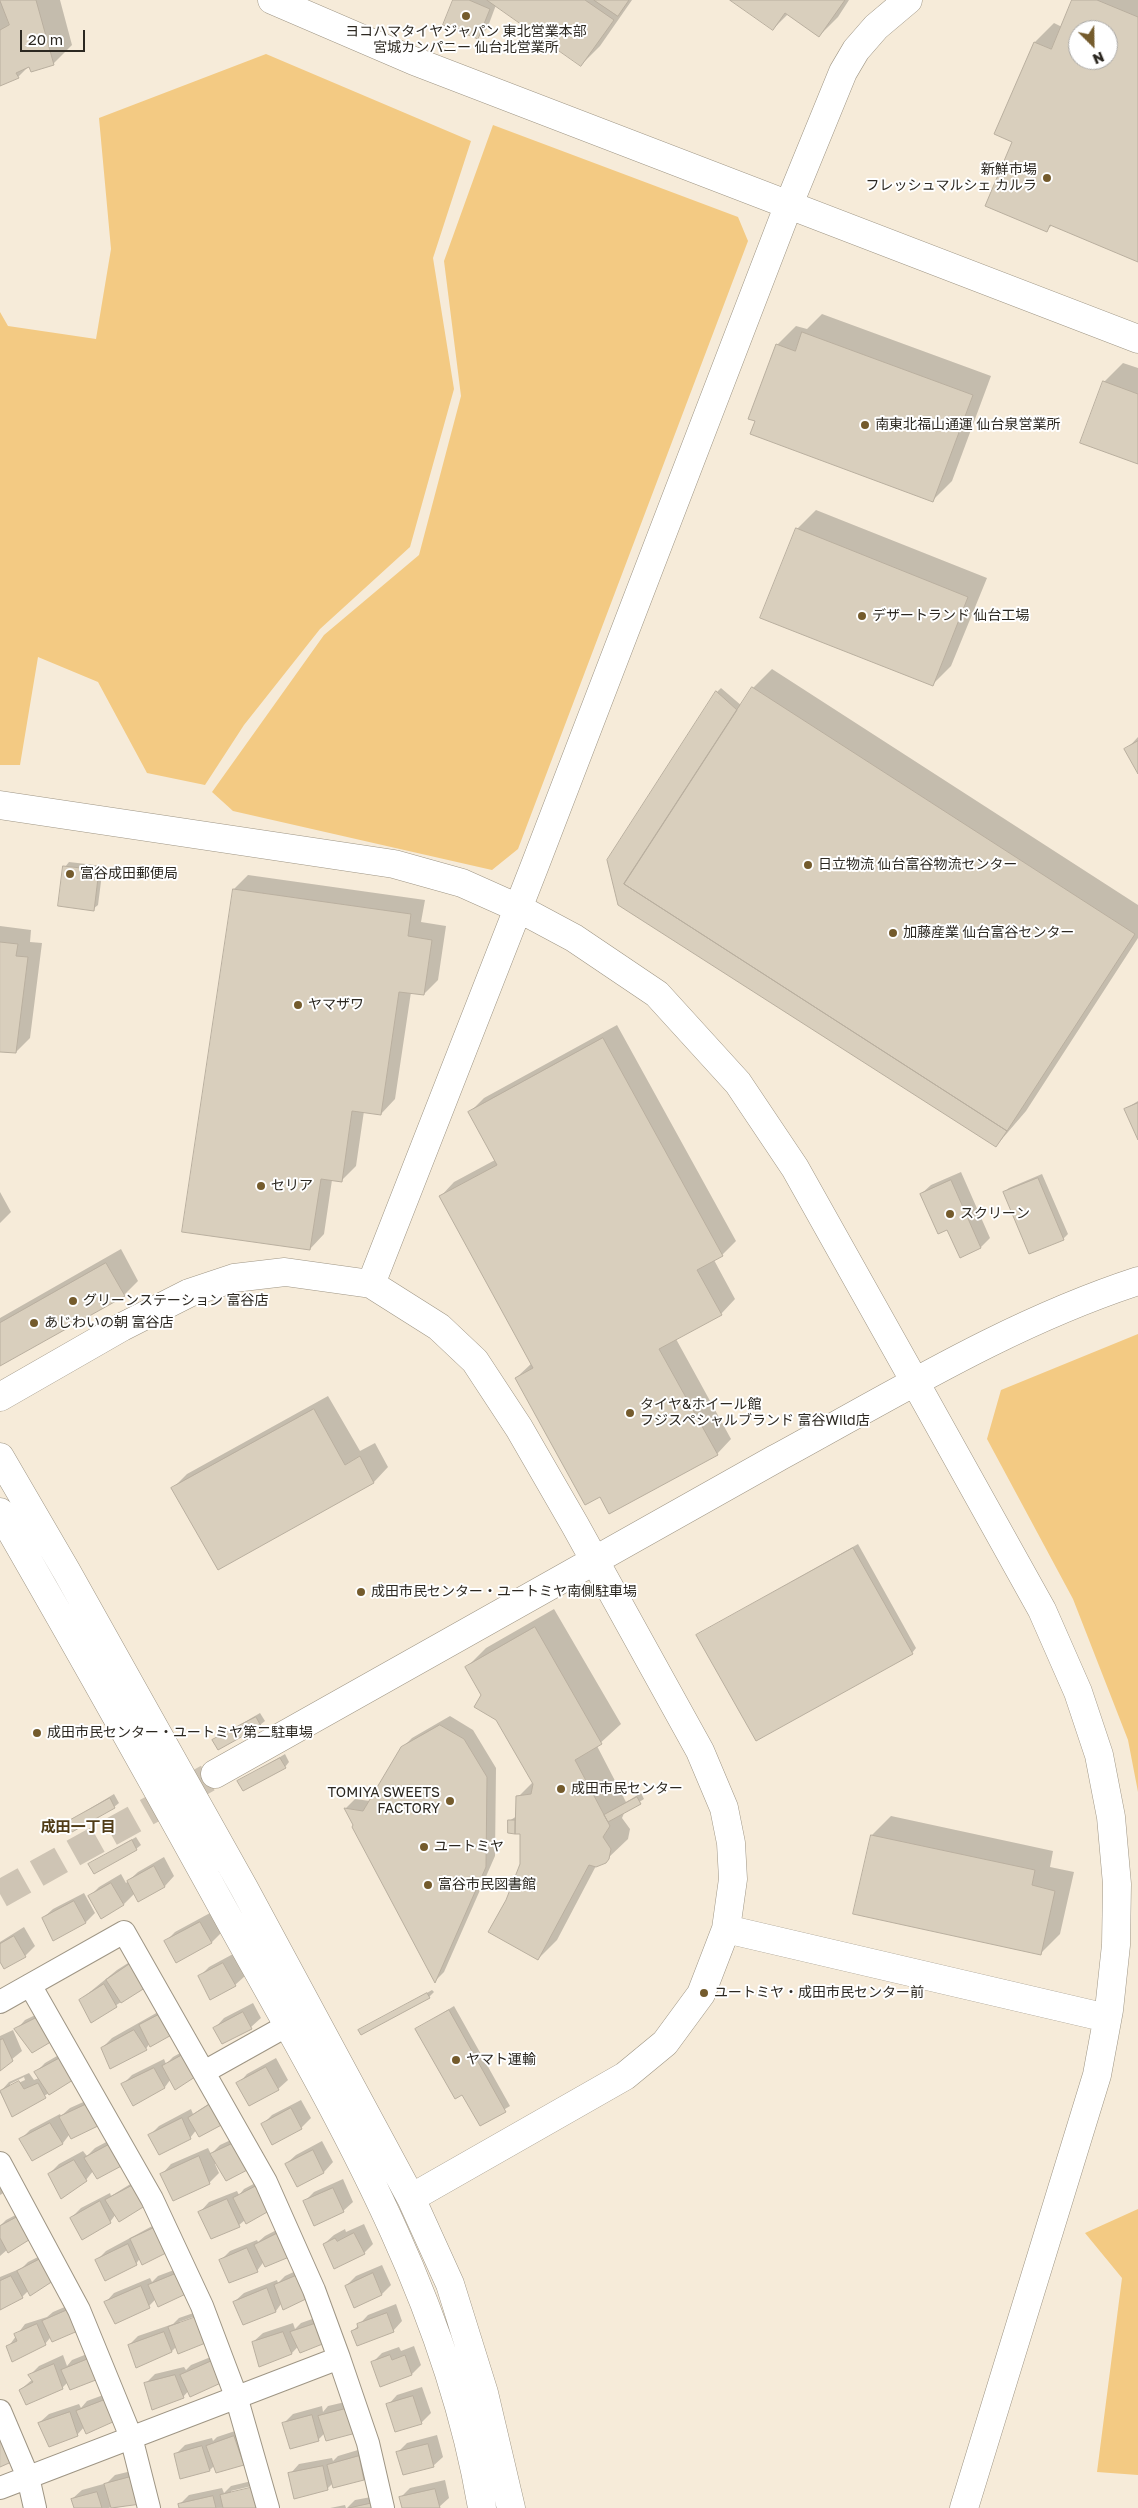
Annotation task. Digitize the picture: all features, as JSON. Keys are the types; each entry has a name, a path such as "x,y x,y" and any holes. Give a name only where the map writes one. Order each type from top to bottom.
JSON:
{"street":[{"path":"272,0 414,61 1138,339"},
{"path":"371,1284 789,204 843,72 856,50 876,27 908,0"},
{"path":"0,805 394,864 462,883 518,908 574,938 657,994 738,1083 795,1168 1042,1610 1078,1692 1099,1755 1111,1817 1117,1884 1116,1945 1107,2018 1096,2075 964,2508"},
{"path":"0,1397 122,1327 189,1293 234,1278 285,1272 371,1284 439,1327 475,1361 519,1428 700,1750 718,1792 732,1843 733,1879 726,1929 701,1994 665,2043 646,2061 625,2076 411,2198"},
{"path":"214,1774 594,1559 915,1382 1033,1322 1105,1292 1138,1281"},
{"path":"0,1457 68,1572 239,1879 411,2198 450,2284 484,2393 512,2508"},
{"path":"0,1512 288,2025 352,2144 422,2293 449,2370 471,2444 482,2508"},
{"path":"726,1929 1107,2018"},
{"path":"0,2002 124,1932 266,2182 314,2290 339,2358 368,2443 383,2508"},
{"path":"30,1985 152,2198 202,2306 236,2396 268,2508"},
{"path":"204,2072 288,2025"},
{"path":"0,2163 79,2310 131,2437 149,2508"},
{"path":"0,2488 339,2358"},
{"path":"0,2411 28,2477 35,2508"}],"shaded area":[{"path":"266,54 471,141 433,258 454,389 410,547 320,629 244,725 205,785 147,773 98,682 38,657 20,765 0,765 0,312 8,326 96,339 111,249 99,118"},
{"path":"493,125 738,217 748,241 518,849 492,870 233,811 212,792 324,635 419,555 461,396 444,261"},
{"path":"1138,1334 1138,1792 1128,1740 1073,1599 987,1439 1001,1390"},
{"path":"1138,2209 1138,2475 1097,2472 1122,2278 1085,2233"}],"building":[{"path":"0,0 36,0 54,65 31,72 29,67 16,73 19,78 0,86 0,30 9,25"},
{"path":"453,0 469,0 490,9 478,39 443,25"},
{"path":"487,0 585,0 614,20 581,66"},
{"path":"594,0 629,0 618,16"},
{"path":"730,0 845,0 819,37 785,13 773,30"},
{"path":"1072,0 1097,0 1138,17 1138,262 1050,225 1047,232 985,206 1012,142 994,134 1034,42 1051,49"},
{"path":"802,332 973,395 933,502 750,434 755,421 748,419 776,344 795,351"},
{"path":"1103,381 1138,394 1138,464 1080,443"},
{"path":"796,528 968,597 933,686 760,618"},
{"path":"752,687 1135,934 1007,1131 624,884"},
{"path":"716,691 737,710 624,884 1007,1131 996,1147 618,905 607,860"},
{"path":"1138,741 1138,774 1124,749"},
{"path":"63,866 99,870 94,911 58,906"},
{"path":"233,889 411,914 408,936 432,940 424,995 399,992 381,1115 352,1111 342,1182 321,1179 310,1250 182,1232"},
{"path":"0,942 18,944 16,956 28,957 16,1053 0,1052"},
{"path":"603,1038 723,1256 697,1270 722,1315 659,1349 718,1455 609,1514 600,1497 585,1505 515,1378 533,1368 439,1196 497,1165 468,1112"},
{"path":"1138,1103 1138,1140 1124,1109"},
{"path":"1038,1178 1064,1240 1029,1254 1003,1192"},
{"path":"951,1180 981,1248 960,1258 947,1230 938,1234 920,1194"},
{"path":"106,1263 125,1296 0,1366 0,1323"},
{"path":"314,1409 345,1465 360,1456 374,1483 218,1570 171,1488"},
{"path":"853,1548 913,1654 756,1741 696,1635"},
{"name":"成田市民センター","path":"535,1627 602,1744 575,1760 610,1826 603,1837 611,1849 606,1863 596,1867 589,1865 538,1960 488,1932 506,1900 520,1864 520,1834 515,1834 516,1796 531,1794 533,1784 496,1720 474,1707 481,1695 465,1667"},
{"path":"256,1717 261,1726 218,1750 212,1740"},
{"name":"ユートミヤ","path":"440,1725 464,1739 487,1777 486,1867 435,1983 352,1827 353,1825 344,1808 363,1811 401,1747"},
{"path":"280,1758 286,1768 243,1791 237,1781"},
{"path":"637,1797 641,1804 608,1822 604,1815"},
{"path":"110,1798 115,1808 72,1832 67,1822"},
{"path":"508,1820 515,1820 515,1834 508,1833"},
{"path":"871,1835 1035,1870 1032,1885 1055,1891 1041,1955 853,1914"},
{"path":"132,1840 137,1850 94,1874 88,1864"},
{"path":"154,1866 165,1887 138,1902 127,1881"},
{"path":"111,1883 124,1905 101,1919 88,1896"},
{"path":"74,1901 86,1923 53,1941 42,1918"},
{"path":"200,1922 212,1943 176,1963 164,1941"},
{"path":"14,1936 26,1957 4,1969 0,1962 0,1944"},
{"path":"134,1961 148,1986 121,2003 106,1980"},
{"path":"223,1963 236,1986 210,2000 198,1976"},
{"path":"104,1984 117,2007 91,2023 79,2000"},
{"path":"427,1993 430,1998 361,2035 358,2030"},
{"path":"449,2010 506,2112 480,2126 462,2095 455,2099 415,2029"},
{"path":"164,2012 175,2033 150,2047 139,2025"},
{"path":"243,2012 252,2029 222,2044 213,2028"},
{"path":"40,2016 54,2040 32,2053 14,2029"},
{"path":"134,2030 147,2050 110,2069 101,2048"},
{"path":"3,2039 13,2061 0,2071 0,2040"},
{"path":"186,2053 198,2075 175,2090 162,2066"},
{"path":"60,2058 73,2080 49,2095 34,2072"},
{"path":"266,2067 279,2090 249,2106 236,2083"},
{"path":"154,2068 165,2088 133,2106 121,2084"},
{"path":"19,2081 24,2089 38,2083 46,2098 12,2117 0,2091"},
{"path":"215,2101 227,2122 199,2137 188,2118"},
{"path":"89,2103 102,2124 71,2139 59,2117"},
{"path":"291,2108 302,2129 272,2145 261,2124"},
{"path":"182,2118 191,2139 159,2155 148,2135"},
{"path":"50,2123 63,2144 32,2161 19,2139"},
{"path":"238,2141 253,2167 226,2181 210,2154"},
{"path":"114,2142 125,2164 97,2179 84,2158"},
{"path":"313,2150 324,2173 297,2187 285,2164"},
{"path":"199,2156 210,2184 173,2201 160,2174"},
{"path":"74,2160 87,2181 61,2199 48,2174"},
{"path":"135,2184 148,2204 119,2222 105,2200"},
{"path":"260,2184 269,2211 246,2224 233,2198"},
{"path":"333,2188 344,2212 314,2226 303,2201"},
{"path":"227,2199 240,2227 211,2239 198,2212"},
{"path":"100,2201 111,2223 82,2240 70,2218"},
{"path":"21,2215 32,2238 8,2253 0,2238 0,2226"},
{"path":"160,2225 172,2250 142,2265 130,2239"},
{"path":"282,2231 294,2255 265,2267 254,2245"},
{"path":"354,2233 365,2254 334,2269 323,2244 335,2238 337,2241"},
{"path":"128,2244 137,2265 105,2281 95,2260"},
{"path":"247,2248 258,2272 229,2283 219,2260"},
{"path":"44,2257 56,2279 30,2296 17,2271"},
{"path":"180,2272 190,2292 158,2307 148,2285"},
{"path":"373,2273 382,2295 354,2308 345,2286"},
{"path":"300,2274 308,2298 283,2310 274,2285"},
{"path":"11,2276 23,2298 0,2310 0,2281"},
{"path":"141,2286 150,2308 115,2324 104,2302"},
{"path":"267,2288 276,2312 243,2325 233,2302"},
{"path":"72,2308 80,2330 52,2342 42,2321"},
{"path":"387,2313 394,2332 357,2346 351,2331 358,2328 357,2324"},
{"path":"199,2316 208,2342 178,2354 168,2327"},
{"path":"320,2322 325,2343 300,2353 290,2332"},
{"path":"37,2324 46,2345 12,2362 6,2346 17,2341 14,2334"},
{"path":"164,2332 172,2352 136,2368 128,2345"},
{"path":"283,2332 292,2354 259,2367 252,2342"},
{"path":"390,2355 392,2360 405,2355 412,2375 380,2387 371,2362"},
{"path":"93,2357 101,2378 70,2390 61,2370"},
{"path":"214,2360 223,2382 190,2397 180,2375"},
{"path":"54,2364 63,2389 26,2405 19,2390 33,2382 28,2375"},
{"path":"175,2375 184,2398 152,2410 144,2383"},
{"path":"413,2396 422,2424 395,2432 386,2404"},
{"path":"107,2399 115,2421 86,2434 76,2411"},
{"path":"349,2408 356,2433 326,2441 318,2416"},
{"path":"70,2412 78,2436 49,2447 38,2423"},
{"path":"312,2415 319,2441 290,2449 282,2423"},
{"path":"234,2436 244,2465 216,2473 206,2446"},
{"path":"0,2439 16,2460 0,2467"},
{"path":"428,2444 434,2467 403,2475 396,2452"},
{"path":"202,2446 210,2471 180,2479 174,2454"},
{"path":"359,2456 364,2480 333,2488 327,2465"},
{"path":"323,2466 328,2490 294,2499 288,2473"},
{"path":"134,2476 141,2504 111,2508 104,2484"},
{"path":"254,2487 259,2508 223,2508 220,2495"},
{"path":"435,2489 440,2508 402,2508 399,2497"},
{"path":"97,2492 102,2508 74,2508 71,2499"},
{"path":"213,2496 216,2508 179,2508 178,2504"},
{"path":"373,2503 374,2508 349,2508"}],"tunnel":[{"path":"0,1894 215,1774"}],"place":[{"name":"ヨコハマタイヤジャパン 東北営業本部 宮城カンパニー 仙台北営業所","path":"466,16"},
{"name":"新鮮市場 フレッシュマルシェ カルラ","path":"1047,178"},
{"name":"南東北福山通運 仙台泉営業所","path":"865,425"},
{"name":"デザートランド 仙台工場","path":"862,616"},
{"name":"日立物流 仙台富谷物流センター","path":"808,865"},
{"name":"富谷成田郵便局","path":"70,874"},
{"name":"加藤産業 仙台富谷センター","path":"893,933"},
{"name":"ヤマザワ","path":"298,1005"},
{"name":"セリア","path":"261,1186"},
{"name":"スクリーン","path":"950,1214"},
{"name":"グリーンステーション 富谷店","path":"73,1301"},
{"name":"あじわいの朝 富谷店","path":"34,1323"},
{"name":"タイヤ&ホイール館 フジスペシャルブランド 富谷Wild店","path":"630,1413"},
{"name":"成田市民センター・ユートミヤ南側駐車場","path":"361,1592"},
{"name":"成田市民センター・ユートミヤ第二駐車場","path":"37,1733"},
{"name":"成田市民センター","path":"561,1789"},
{"name":"TOMIYA SWEETS FACTORY","path":"450,1801"},
{"name":"ユートミヤ","path":"424,1847"},
{"name":"富谷市民図書館","path":"428,1885"},
{"name":"ユートミヤ・成田市民センター前","path":"704,1993"},
{"name":"ヤマト運輸","path":"456,2060"}],"district":[{"name":"成田一丁目","path":"78,1827"}]}
